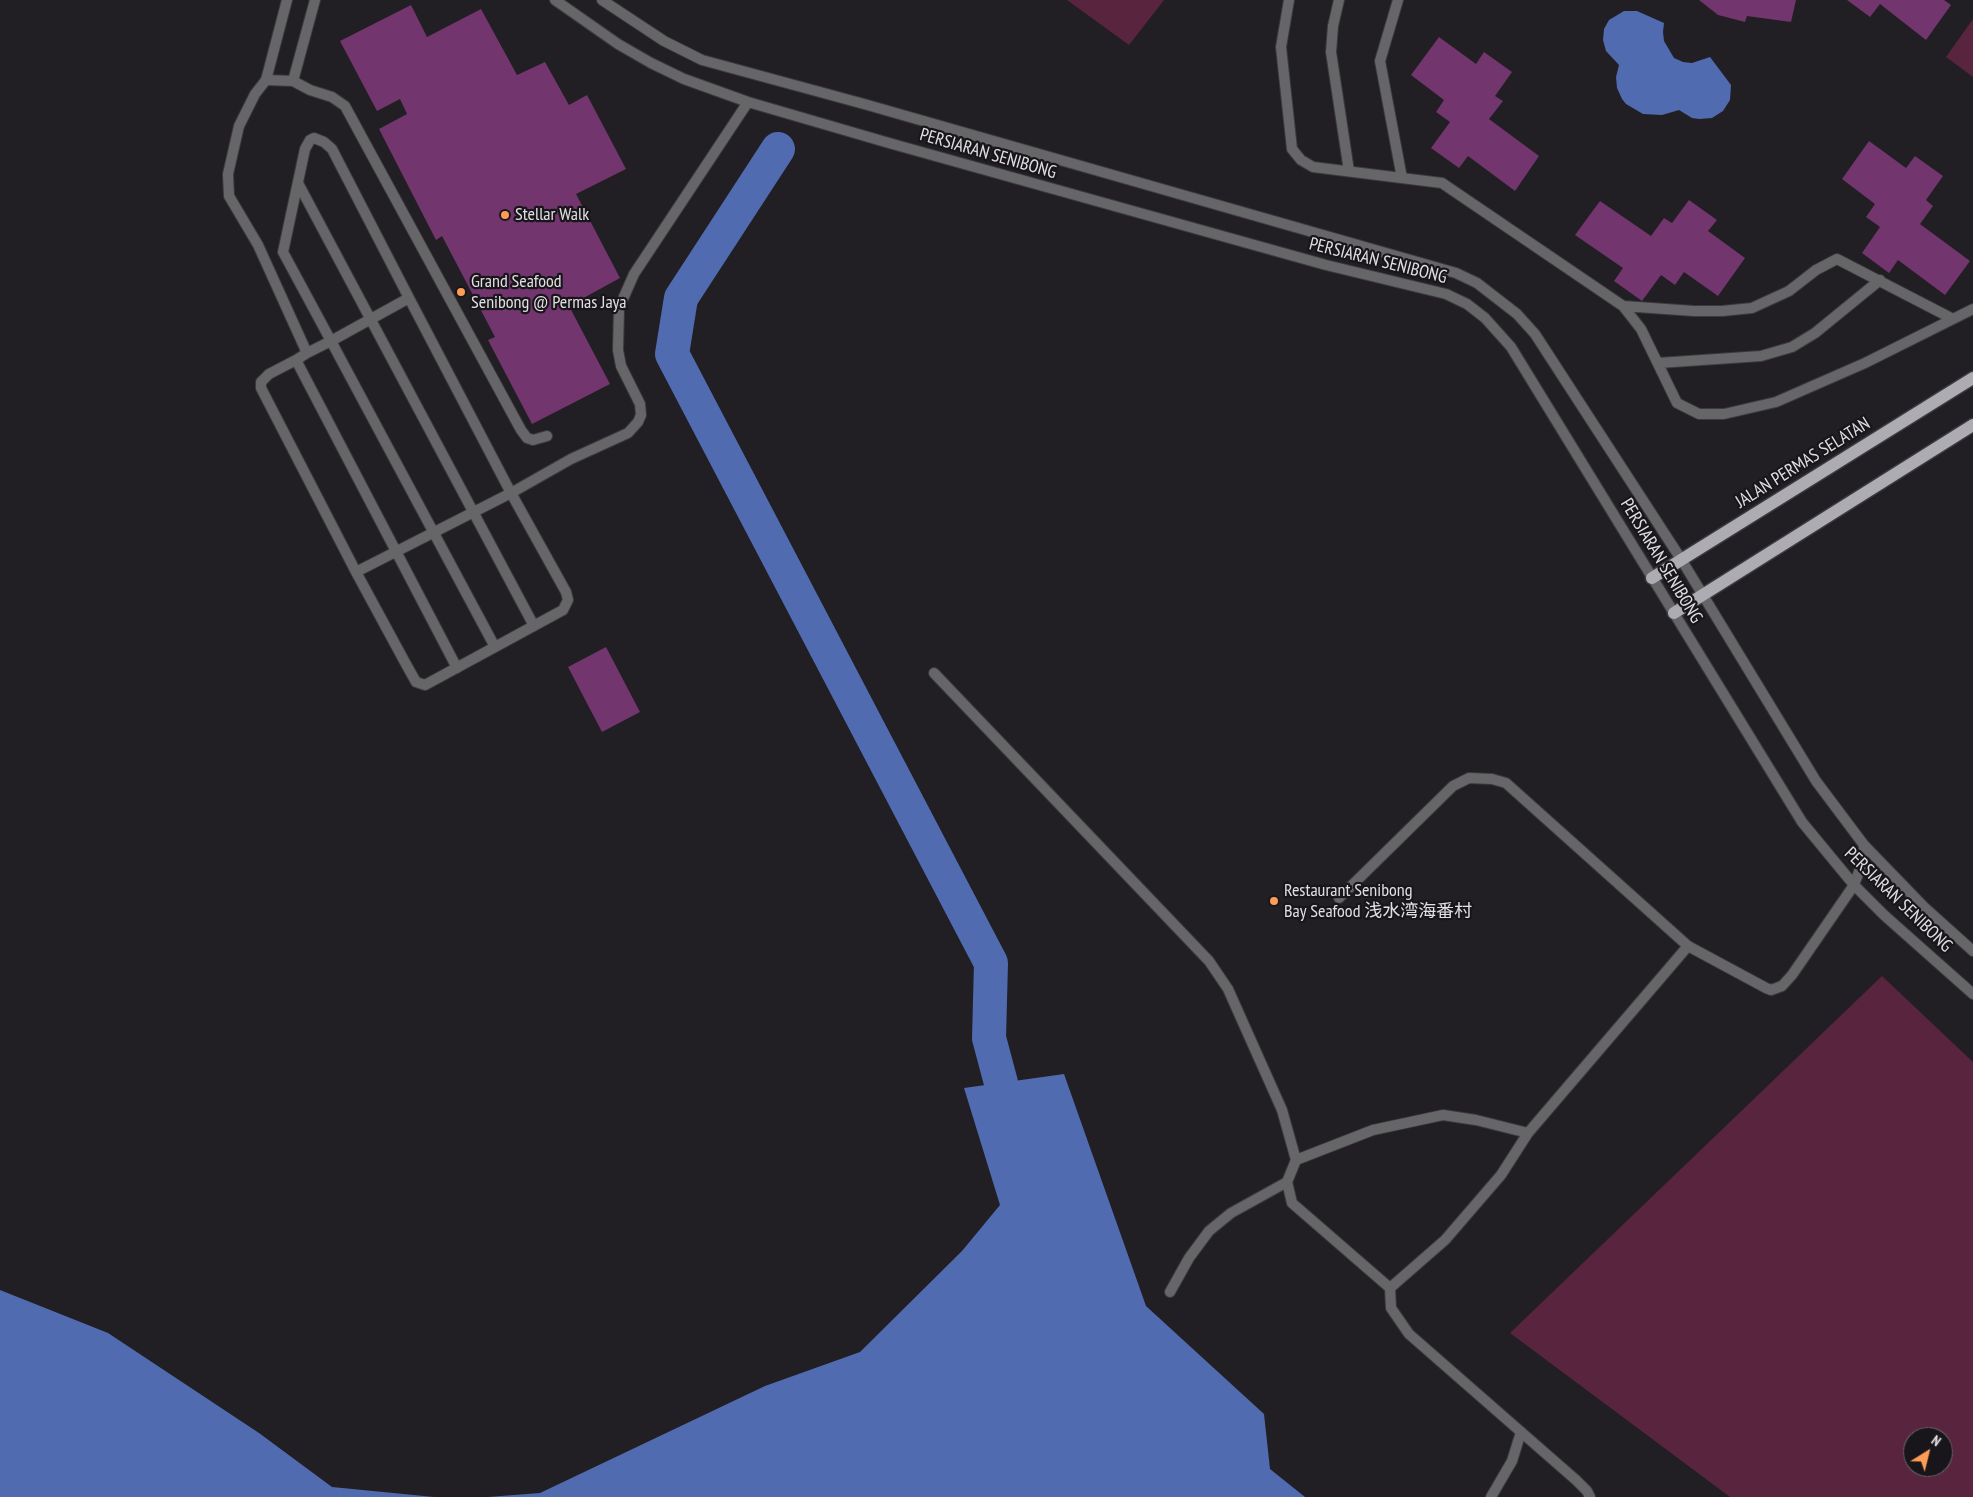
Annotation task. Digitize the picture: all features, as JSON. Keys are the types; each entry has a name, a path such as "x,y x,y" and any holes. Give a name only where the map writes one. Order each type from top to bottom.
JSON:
{"main road":[{"name":"JALAN PERMAS SELATAN","path":"1652,578 1973,378"},
{"path":"1674,613 1973,426"}],"street":[{"path":"287,0 266,80 255,94 239,126 228,174 229,196 258,245 307,353"},
{"path":"293,81 315,0"},
{"name":"PERSIARAN SENIBONG","path":"555,0 618,44 651,63 684,79 748,102 1326,265 1446,294 1467,304 1485,318 1511,347 1802,822 1854,885 1884,915 1973,994"},
{"name":"PERSIARAN SENIBONG","path":"602,0 664,41 702,60 864,104 1447,270 1477,283 1517,314 1535,334 1681,560 1816,781 1864,845 1924,907 1973,951"},
{"path":"1289,0 1281,47 1292,148 1301,160 1313,167 1442,183 1623,306 1641,329 1677,404 1699,414 1724,414 1776,402 1865,363 1973,309"},
{"path":"1339,0 1333,26 1331,52 1349,171"},
{"path":"1398,0 1380,61 1402,178"},
{"path":"266,80 293,81 310,90 338,100 345,106 520,430 527,438 533,440 547,436"},
{"path":"356,572 511,493 571,459 628,433 638,422 641,411 640,404 621,366 618,350 619,308 634,274 748,102"},
{"path":"409,298 330,341 307,353 296,360 268,374 261,382 261,388 356,572 416,682 424,686 564,610 568,600 566,592 511,493 332,149 324,142 314,138 307,144 283,252 330,341 495,647"},
{"path":"298,183 534,626"},
{"path":"1623,306 1722,312 1752,308 1789,291 1816,270 1837,260 1880,280 1953,319"},
{"path":"1658,363 1761,356 1792,347 1815,333 1880,280"},
{"path":"296,360 457,668"},
{"path":"934,674 1209,961 1228,988 1282,1110 1296,1160 1287,1182 1292,1203 1390,1288 1391,1308 1409,1334 1576,1480 1590,1497"},
{"path":"1339,898 1453,786 1469,778 1492,779 1506,783 1688,946 1771,990 1777,989 1792,975 1854,885 1862,860 1864,845"},
{"path":"1390,1288 1445,1240 1501,1175 1528,1134 1688,946"},
{"path":"1296,1160 1373,1130 1443,1115 1476,1120 1528,1134"},
{"path":"1170,1292 1189,1258 1209,1231 1231,1214 1287,1182"},
{"path":"1491,1497 1512,1461 1521,1432"}],"shaded area":[{"path":"1067,0 1164,0 1129,45"},
{"path":"1973,19 1973,77 1946,57"},
{"path":"1882,976 1973,1062 1973,1497 1730,1497 1510,1333"}],"water":[{"path":"1624,11 1637,11 1664,23 1664,41 1674,58 1692,63 1710,57 1731,85 1730,100 1723,111 1712,118 1699,119 1692,118 1679,110 1662,115 1643,114 1626,104 1617,88 1616,77 1619,65 1606,51 1603,40 1604,29 1609,20"},
{"path":"1064,1074 1146,1306 1264,1414 1270,1469 1305,1497 488,1497 540,1493 765,1386 860,1352 962,1251 1000,1205 964,1088"},
{"path":"0,1290 108,1333 259,1433 332,1487 434,1497 0,1497"}],"building":[{"path":"1699,0 1796,0 1791,22 1747,16 1745,22 1718,15"},
{"path":"1847,0 1944,0 1951,5 1926,40 1880,4 1870,17"},
{"name":"Stellar Walk","path":"411,5 427,37 481,9 517,75 545,62 569,105 587,95 626,169 576,194 620,278 569,306 610,384 532,424 488,340 495,337 442,236 436,240 379,129 407,114 400,99 377,111 340,41"},
{"path":"1439,37 1476,64 1484,52 1512,72 1495,96 1503,101 1489,119 1539,156 1515,191 1468,156 1459,168 1431,148 1450,122 1436,112 1444,100 1411,75"},
{"path":"1869,141 1906,168 1915,156 1943,176 1926,200 1933,206 1920,224 1970,261 1945,295 1898,260 1889,273 1862,253 1880,227 1866,217 1875,204 1842,179"},
{"path":"1689,200 1717,220 1708,231 1745,258 1718,296 1684,272 1675,285 1661,275 1642,301 1614,281 1623,268 1575,235 1600,201 1651,236 1664,218 1672,223"},
{"path":"606,647 640,712 602,732 568,667"}],"waterway":[{"path":"778,149 681,298 672,354 991,963 989,1038 1001,1083"}],"place":[{"name":"Stellar Walk","path":"505,215"},
{"name":"Grand Seafood Senibong @ Permas Jaya","path":"461,292"},
{"name":"Restaurant Senibong Bay Seafood 浅水湾海番村","path":"1274,901"}]}
